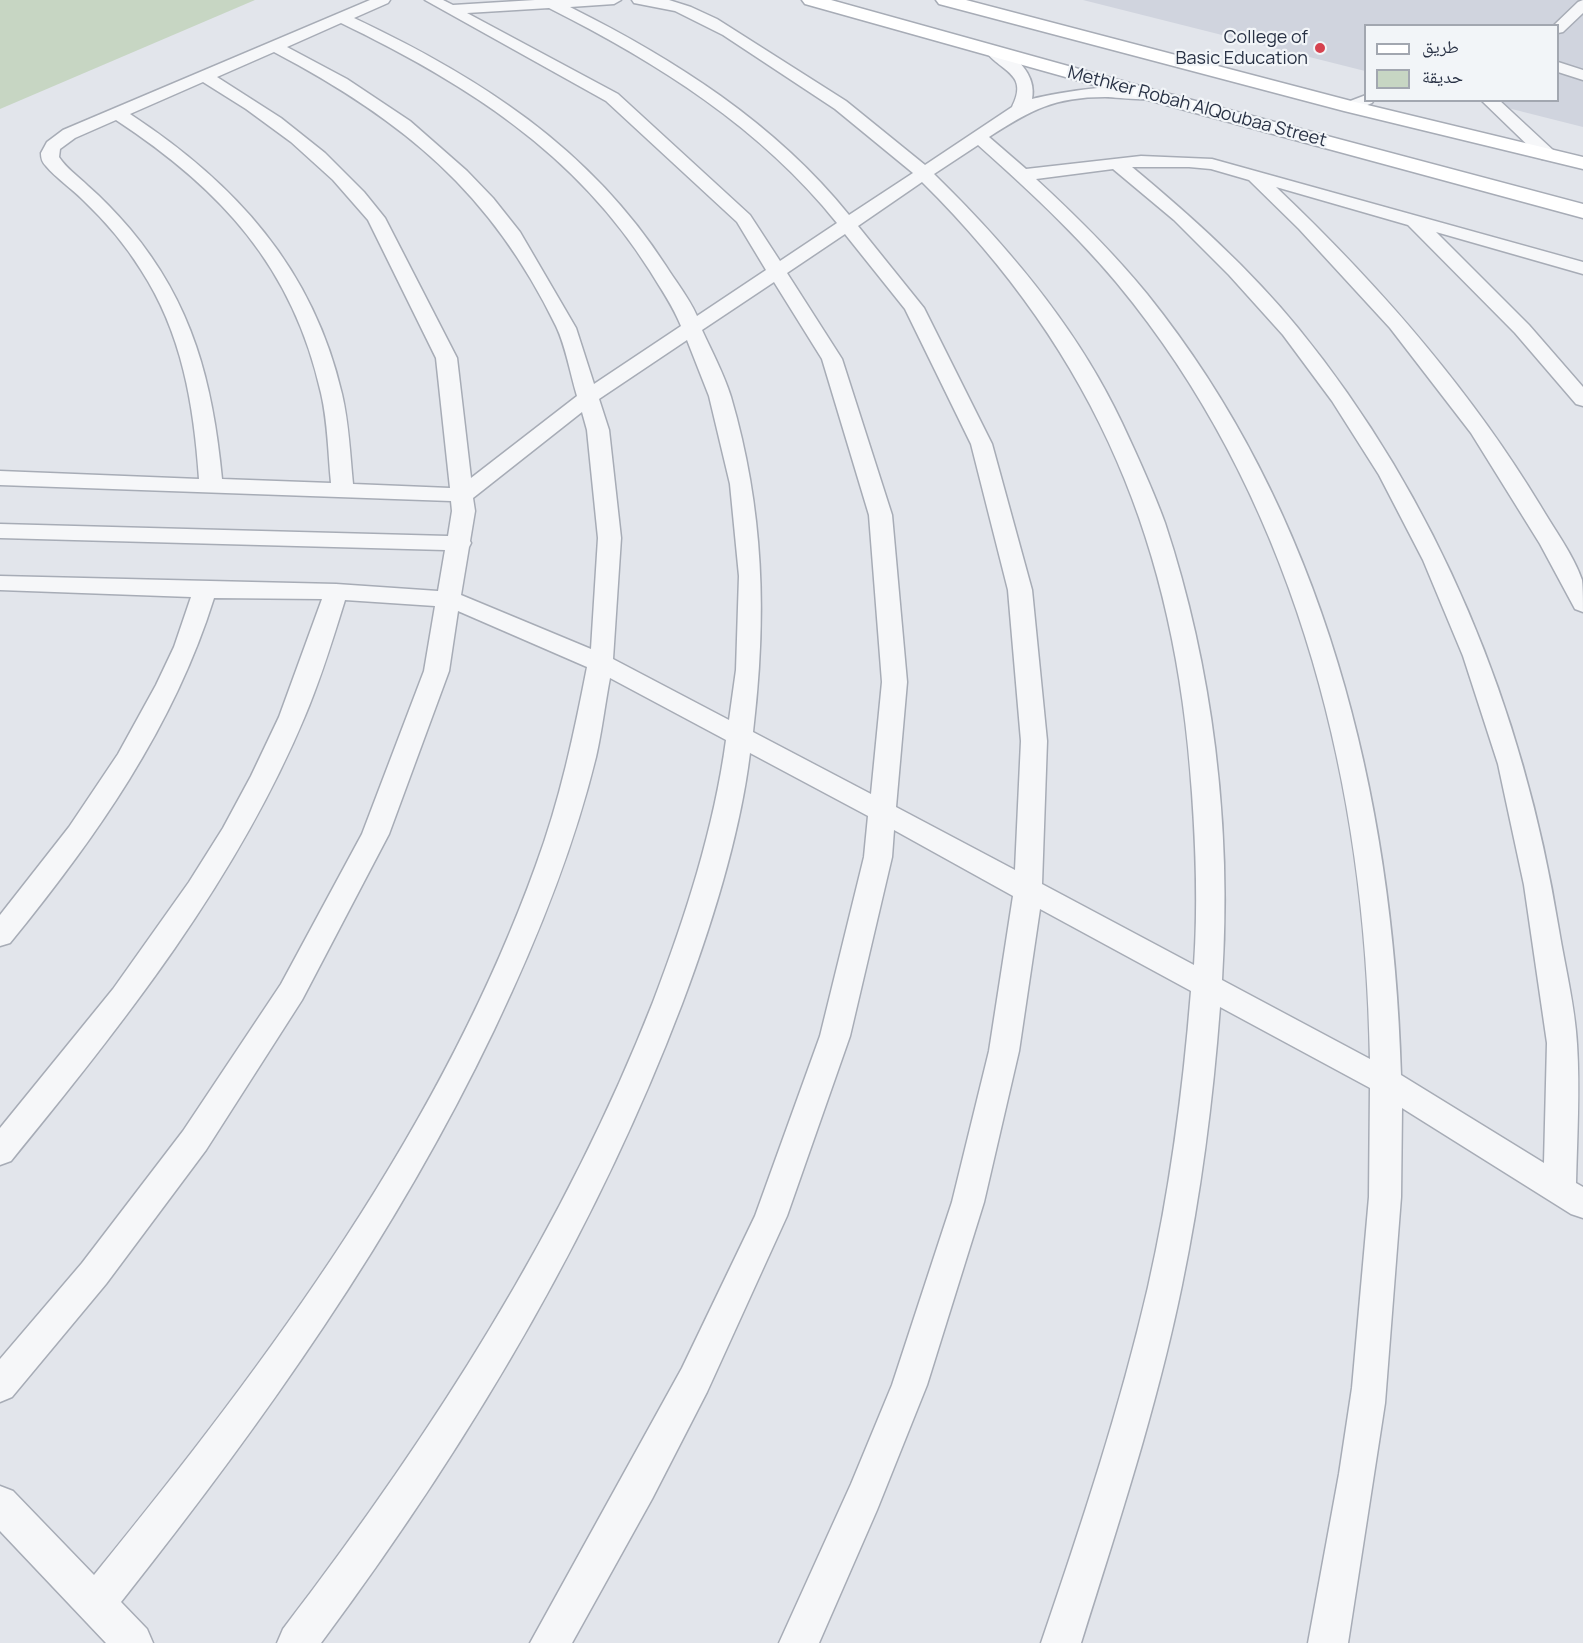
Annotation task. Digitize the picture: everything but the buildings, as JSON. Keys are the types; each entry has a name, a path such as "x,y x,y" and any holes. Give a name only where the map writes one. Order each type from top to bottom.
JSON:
{"street":[{"name":"Methker Robah AlQoubaa Street","path":"811,0 1151,95 1583,211"},
{"name":"Methker Robah AlQoubaa Street","path":"945,0 1583,163"}],"lane":[{"path":"211,485 209,443 201,388 186,337 165,292 125,232 93,197 50,159 52,146 62,137 383,0"},
{"path":"443,4 552,4 614,0"},
{"path":"968,0 993,12"},
{"path":"443,4 504,32 570,70 626,108 664,138 733,206 782,269 820,332 843,382 862,437 878,496 889,560 895,631 895,707 885,813 874,884 850,984 816,1094 771,1215 711,1349 636,1494 549,1643"},
{"path":"552,4 618,29 692,82 740,117 809,178 851,222 885,266 916,312 945,362 970,416 989,466 1011,541 1024,612 1033,689 1035,775 1028,891 1019,972 998,1086 966,1212 922,1351 861,1505 800,1643"},
{"path":"1559,27 1583,5"},
{"path":"639,7 679,7 704,18 812,85 861,120 924,174 998,250 1039,303 1077,361 1112,425 1143,496 1169,575 1190,663 1204,761 1210,870 1207,987 1193,1129 1165,1284 1121,1459 1061,1643"},
{"path":"297,1643 392,1515 516,1319 607,1146 672,992 716,856 741,737 752,635 750,545 739,464 723,402 694,328 659,265 617,210 570,161 519,118 463,80 404,47 342,18"},
{"path":"95,1604 196,1478 280,1361 353,1253 465,1060 506,973 558,838 585,746 601,663 610,564 609,512 604,463 590,396 570,335 553,298 533,264 488,202 462,175 405,125 342,82 274,46"},
{"path":"994,52 1015,67 1026,84 1025,102 1019,110"},
{"path":"1559,68 1583,75"},
{"path":"0,1385 55,1323 148,1206 226,1097 290,998 342,904 384,819 415,740 438,667 453,600 463,495 460,435 456,401 446,359 433,320 398,250 377,219 327,164 269,117 204,76"},
{"path":"0,478 463,495 590,396 1019,110 1056,97 1078,93 1126,92 1151,95"},
{"path":"1491,102 1548,155"},
{"path":"117,113 162,142 217,189 275,260 296,296 314,336 327,378 337,425 342,489"},
{"path":"979,137 1022,175 1102,253 1159,322 1212,402 1261,492 1305,596 1341,715 1368,852 1383,1012 1385,1197 1366,1416 1328,1643"},
{"path":"1022,175 1166,159 1197,161 1251,174 1582,268"},
{"path":"1150,190 1152,180 1161,171 1177,164 1197,161"},
{"path":"1118,164 1180,216 1236,270 1290,331 1341,399 1390,475 1435,560 1475,656 1511,764 1538,885 1572,1044 1572,1197"},
{"path":"1251,174 1310,228 1379,302 1448,385 1535,516 1583,604"},
{"path":"1310,228 1316,219 1328,212 1346,207 1366,207"},
{"path":"1413,220 1479,266 1522,329 1583,400"},
{"path":"1479,266 1500,254 1530,253"},
{"path":"0,531 460,543"},
{"path":"0,583 336,592 453,600 601,663 885,813 1384,1082 1572,1197"},
{"path":"0,935 47,876 115,778 166,689 186,647 205,590"},
{"path":"0,1151 70,1068 130,989 181,915 224,846 261,780 291,718 314,661 336,592"},
{"path":"0,1504 133,1643"}],"shaded area":[{"name":"College of Basic Education","path":"1083,0 1583,0 1583,127 1484,102 1559,102 1559,24 1364,24 1364,71"}],"green space":[{"path":"0,0 255,0 0,109"}],"place":[{"name":"College of Basic Education","path":"1320,48"}]}
